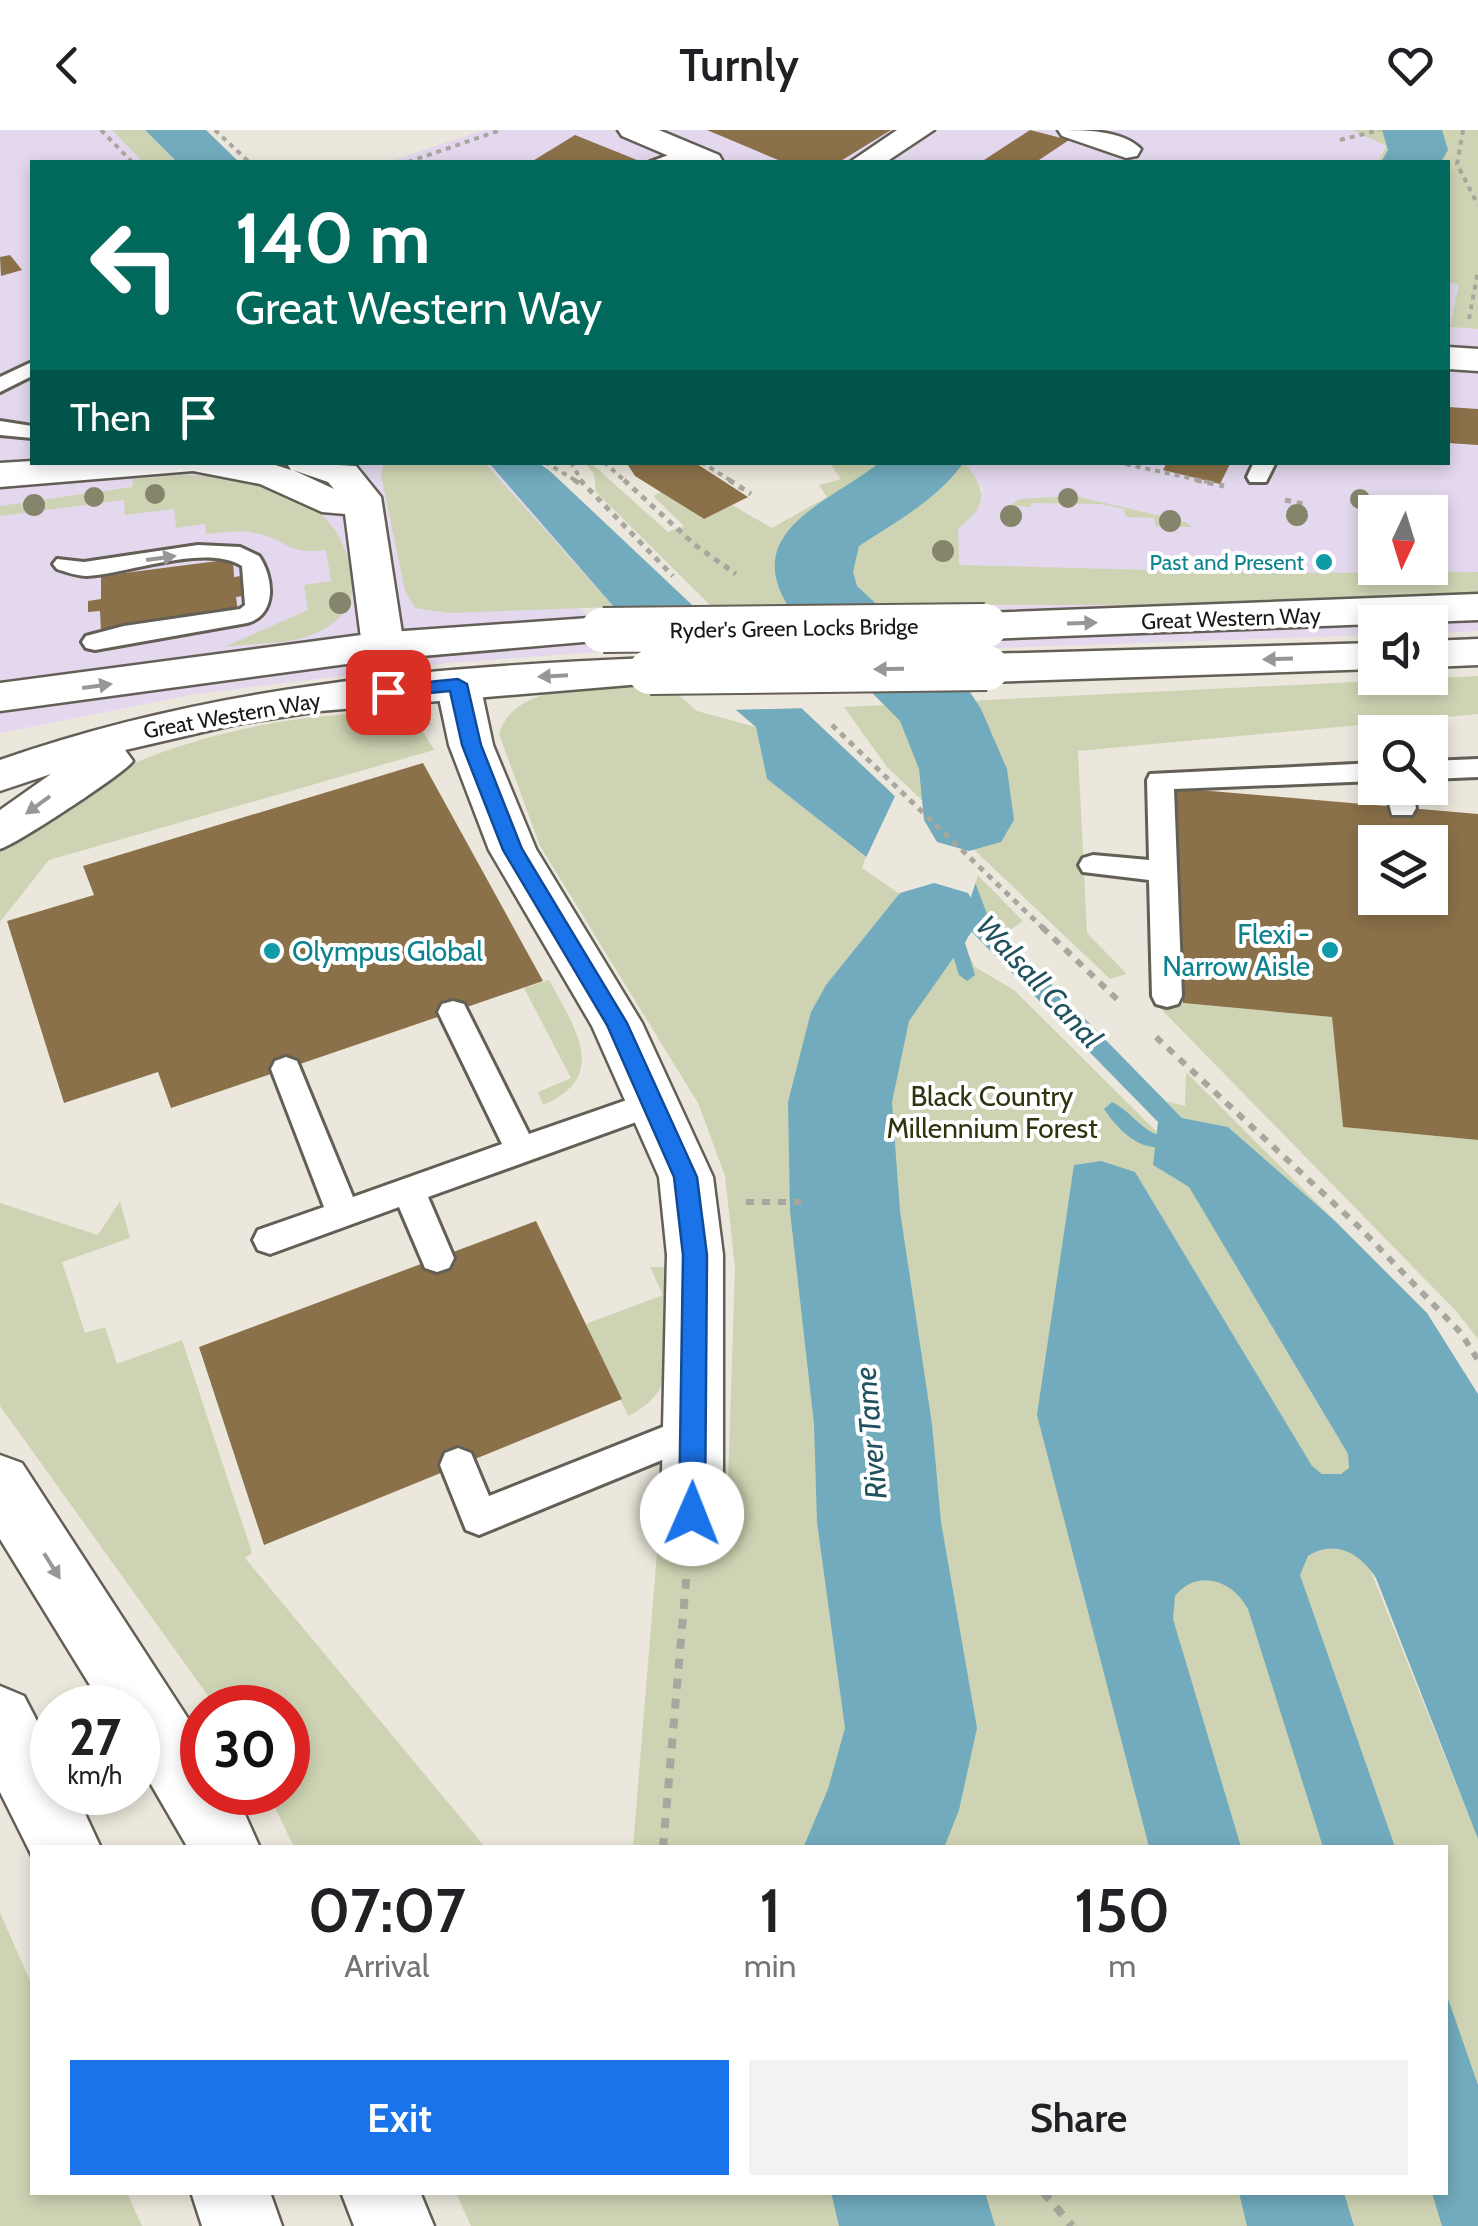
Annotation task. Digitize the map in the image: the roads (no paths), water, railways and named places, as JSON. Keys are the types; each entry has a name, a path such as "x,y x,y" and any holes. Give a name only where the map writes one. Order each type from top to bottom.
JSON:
{"main road":[{"path":"633,130 685,159"},
{"path":"868,160 918,130"},
{"path":"1073,130 1126,148"},
{"path":"1450,358 1478,360"},
{"path":"8,471 124,465"},
{"path":"218,465 270,476 336,503 365,529"},
{"path":"336,466 362,497 383,646"},
{"name":"Great Western Way","path":"986,647 1478,607"},
{"name":"Great Western Way","path":"0,696 383,646 522,631 603,630"},
{"name":"Ryder's Green Locks Bridge","path":"603,630 986,647"},
{"name":"Great Western Way","path":"986,647 1358,656"},
{"name":"Ryder's Green Locks Bridge","path":"650,672 986,647"},
{"path":"1448,653 1478,652"},
{"name":"Great Western Way","path":"0,776 99,741 318,699 550,675 650,672"},
{"path":"458,684 471,745 513,850 616,1023 686,1177 695,1255 692,1514"},
{"path":"0,832 62,788 183,722"},
{"path":"0,1484 205,1808 224,1845"},
{"path":"0,1720 64,1845"},
{"path":"231,2195 242,2226"},
{"path":"381,2195 394,2226"}],"lane":[{"path":"0,389 30,369"},
{"path":"0,389 30,388"},
{"path":"0,414 30,412"},
{"path":"0,428 30,432"},
{"path":"65,564 84,569 209,551 239,552 250,559 254,569 257,607 247,616 95,642"},
{"path":"1448,769 1478,768"},
{"path":"1166,996 1160,780 1264,786 1358,774"},
{"path":"1093,866 1163,870"},
{"path":"453,1012 521,1150"},
{"path":"286,1069 343,1212"},
{"path":"270,1240 653,1103"},
{"path":"408,1189 436,1258"},
{"path":"458,1465 479,1518 694,1431"}],"water":[{"path":"145,130 206,130 237,160 175,160"},
{"name":"Walsall Canal","path":"491,465 542,465 551,472 969,866 989,919 1182,1118 1228,1127 1334,1220 1427,1313 1478,1394 1478,1839 1376,1578 1355,1556 1328,1549 1308,1556 1300,1575 1394,1845 1322,1845 1248,1609 1224,1585 1204,1580 1184,1587 1175,1596 1173,1619 1240,1845 1148,1845 1037,1415 1074,1165 1101,1161 1135,1172 1312,1466 1322,1474 1341,1474 1349,1468 1348,1454 1189,1187 1153,1165 1158,1122 971,931 953,925 767,779 756,727 614,607"},
{"path":"940,703 968,762 978,827 931,789 949,756 921,704"},
{"path":"1448,1999 1478,2085 1478,2226 1442,2226 1433,2195 1448,2195"},
{"path":"1239,2195 1345,2195 1354,2226 1247,2226"}],"waterway":[{"name":"River Tame","path":"1412,130 1418,150 1412,160"},
{"name":"River Tame","path":"923,465 887,495 823,535 813,572 820,595 938,709 963,769 969,820"},
{"name":"River Tame","path":"874,1845 891,1810 911,1728 879,1522 873,1424 845,1211 840,1102 861,1012 934,917"},
{"name":"Walsall Canal","path":"964,928 957,943 967,975"},
{"path":"1112,1109 1136,1134 1156,1142"},
{"name":"River Tame","path":"909,2195 917,2226"}],"place":[{"name":"Past and Present","path":"1324,562"},
{"name":"Flexi - Narrow Aisle","path":"1330,950"},
{"name":"Olympus Global","path":"272,951"}],"park label":[{"name":"Black Country Millennium Forest","path":"992,1112"}]}
